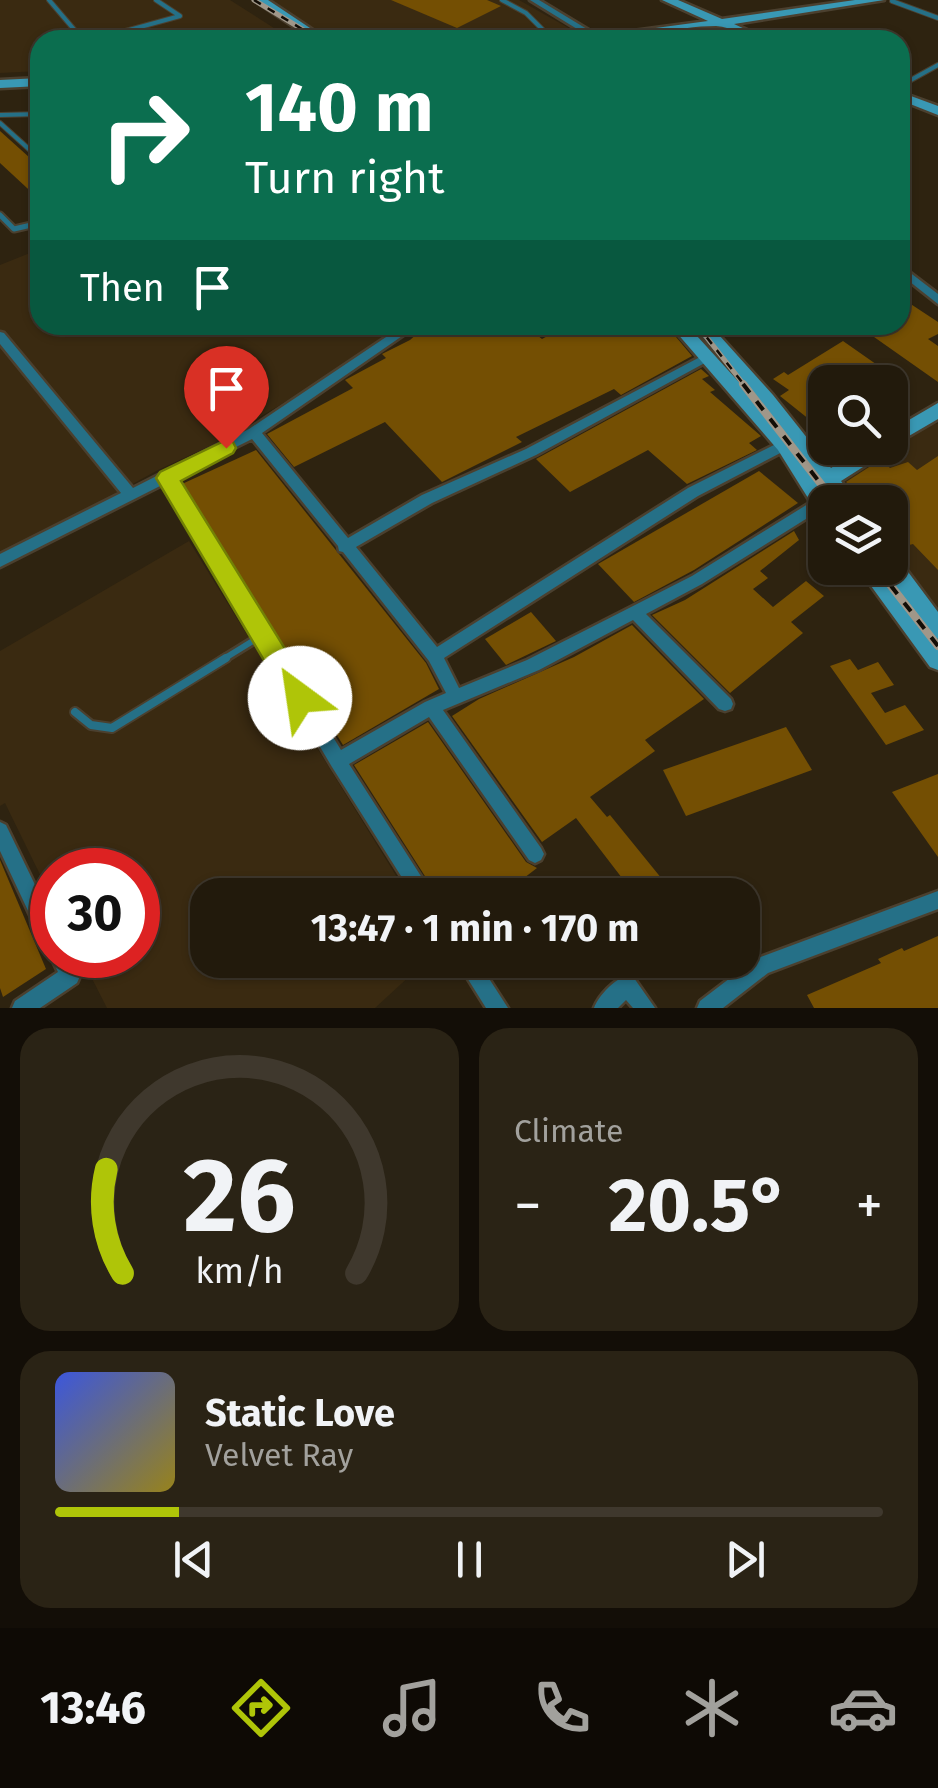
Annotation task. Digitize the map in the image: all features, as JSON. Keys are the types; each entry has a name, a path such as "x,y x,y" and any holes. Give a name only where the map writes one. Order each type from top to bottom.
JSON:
{"main road":[{"path":"260,0 300,30"},
{"path":"668,0 738,30"},
{"path":"721,23 894,0"},
{"path":"683,30 868,1"},
{"path":"0,84 30,81"},
{"path":"910,100 938,111"},
{"path":"686,335 784,445 810,485"},
{"path":"709,335 833,485"},
{"path":"908,429 938,410"},
{"path":"828,478 850,465"},
{"path":"882,585 938,660"},
{"path":"906,585 938,629"}],"street":[{"path":"534,0 583,30"},
{"path":"910,276 938,300"},
{"path":"0,561 254,432 397,335"},
{"path":"0,336 130,494"},
{"path":"344,547 426,499 531,452 706,358"},
{"path":"254,432 434,656 455,696"},
{"path":"434,656 694,492 784,445"},
{"path":"168,478 413,878"},
{"path":"338,760 430,707 533,665 697,580 808,515"},
{"path":"634,612 725,704"},
{"path":"430,707 535,854"},
{"path":"0,831 30,894"},
{"path":"707,1008 762,966 938,900"},
{"path":"22,1008 67,978"},
{"path":"478,978 498,1008"},
{"path":"604,1008 627,986 644,1008"}],"lane":[{"path":"49,0 74,30"},
{"path":"129,30 180,16 156,0"},
{"path":"502,0 526,14 542,30"},
{"path":"894,0 938,18"},
{"path":"910,80 938,65"},
{"path":"0,119 30,115"},
{"path":"0,119 30,149"},
{"path":"0,214 14,228 30,226"},
{"path":"75,712 96,729 112,728 262,635"}],"shaded area":[{"path":"0,0 230,0 277,30 30,30 30,72 0,73"},
{"path":"263,0 519,0 572,30 315,30"},
{"path":"30,253 30,335 385,335 299,394 210,446 158,470 0,557 0,265"},
{"path":"927,421 938,424 938,609 931,612 908,581 908,485 838,485 834,480 858,465 908,465 908,433"},
{"path":"189,541 397,878 190,878 190,978 408,978 375,1008 107,1008 92,978 160,978 160,848 30,848 30,854 5,803 0,806 0,651"}],"building":[{"path":"391,0 487,0 501,6 457,28"},
{"path":"0,131 30,158 30,191 0,163"},
{"path":"910,304 938,322 938,334 928,339 938,346 938,382 871,335 910,335"},
{"path":"416,335 537,335 542,339 549,335 674,335 692,356 621,395 614,389 516,437 522,442 442,482 385,422 294,467 267,434 353,388 345,380"},
{"path":"843,341 877,365 808,365 808,418 780,396 789,390 773,379 784,372 788,375"},
{"path":"701,369 709,376 702,379 715,390 710,392 761,436 749,443 757,450 687,484 648,450 570,492 536,459"},
{"path":"256,450 426,663 439,689 343,745 182,484"},
{"path":"938,456 938,570 913,544 908,545 908,485 846,482 872,465 890,468 908,462 917,470"},
{"path":"759,471 798,503 694,570 634,602 598,564"},
{"path":"794,531 799,540 760,571 768,578 753,589 773,607 806,581 824,596 791,622 803,633 730,693 652,615 685,600"},
{"path":"531,612 556,641 506,665 485,639"},
{"path":"632,625 704,699 645,740 655,751 590,797 607,817 610,815 661,878 622,878 576,818 542,842 452,716 479,699 574,657"},
{"path":"850,659 858,670 878,662 894,685 871,693 885,713 905,705 924,730 886,745 830,666"},
{"path":"428,722 526,862 537,868 524,878 426,878 354,765"},
{"path":"786,727 812,770 686,816 663,770"},
{"path":"938,774 938,857 892,792"},
{"path":"0,860 30,931 32,978 3,997"},
{"path":"938,936 938,1008 814,1008 807,995 881,963 878,959 902,948 904,951"}],"railway":[{"path":"254,0 304,30"},
{"path":"705,335 745,386"},
{"path":"743,384 822,485"},
{"path":"890,585 938,646"}],"route":[{"path":"226,448 168,478 300,698"}]}
